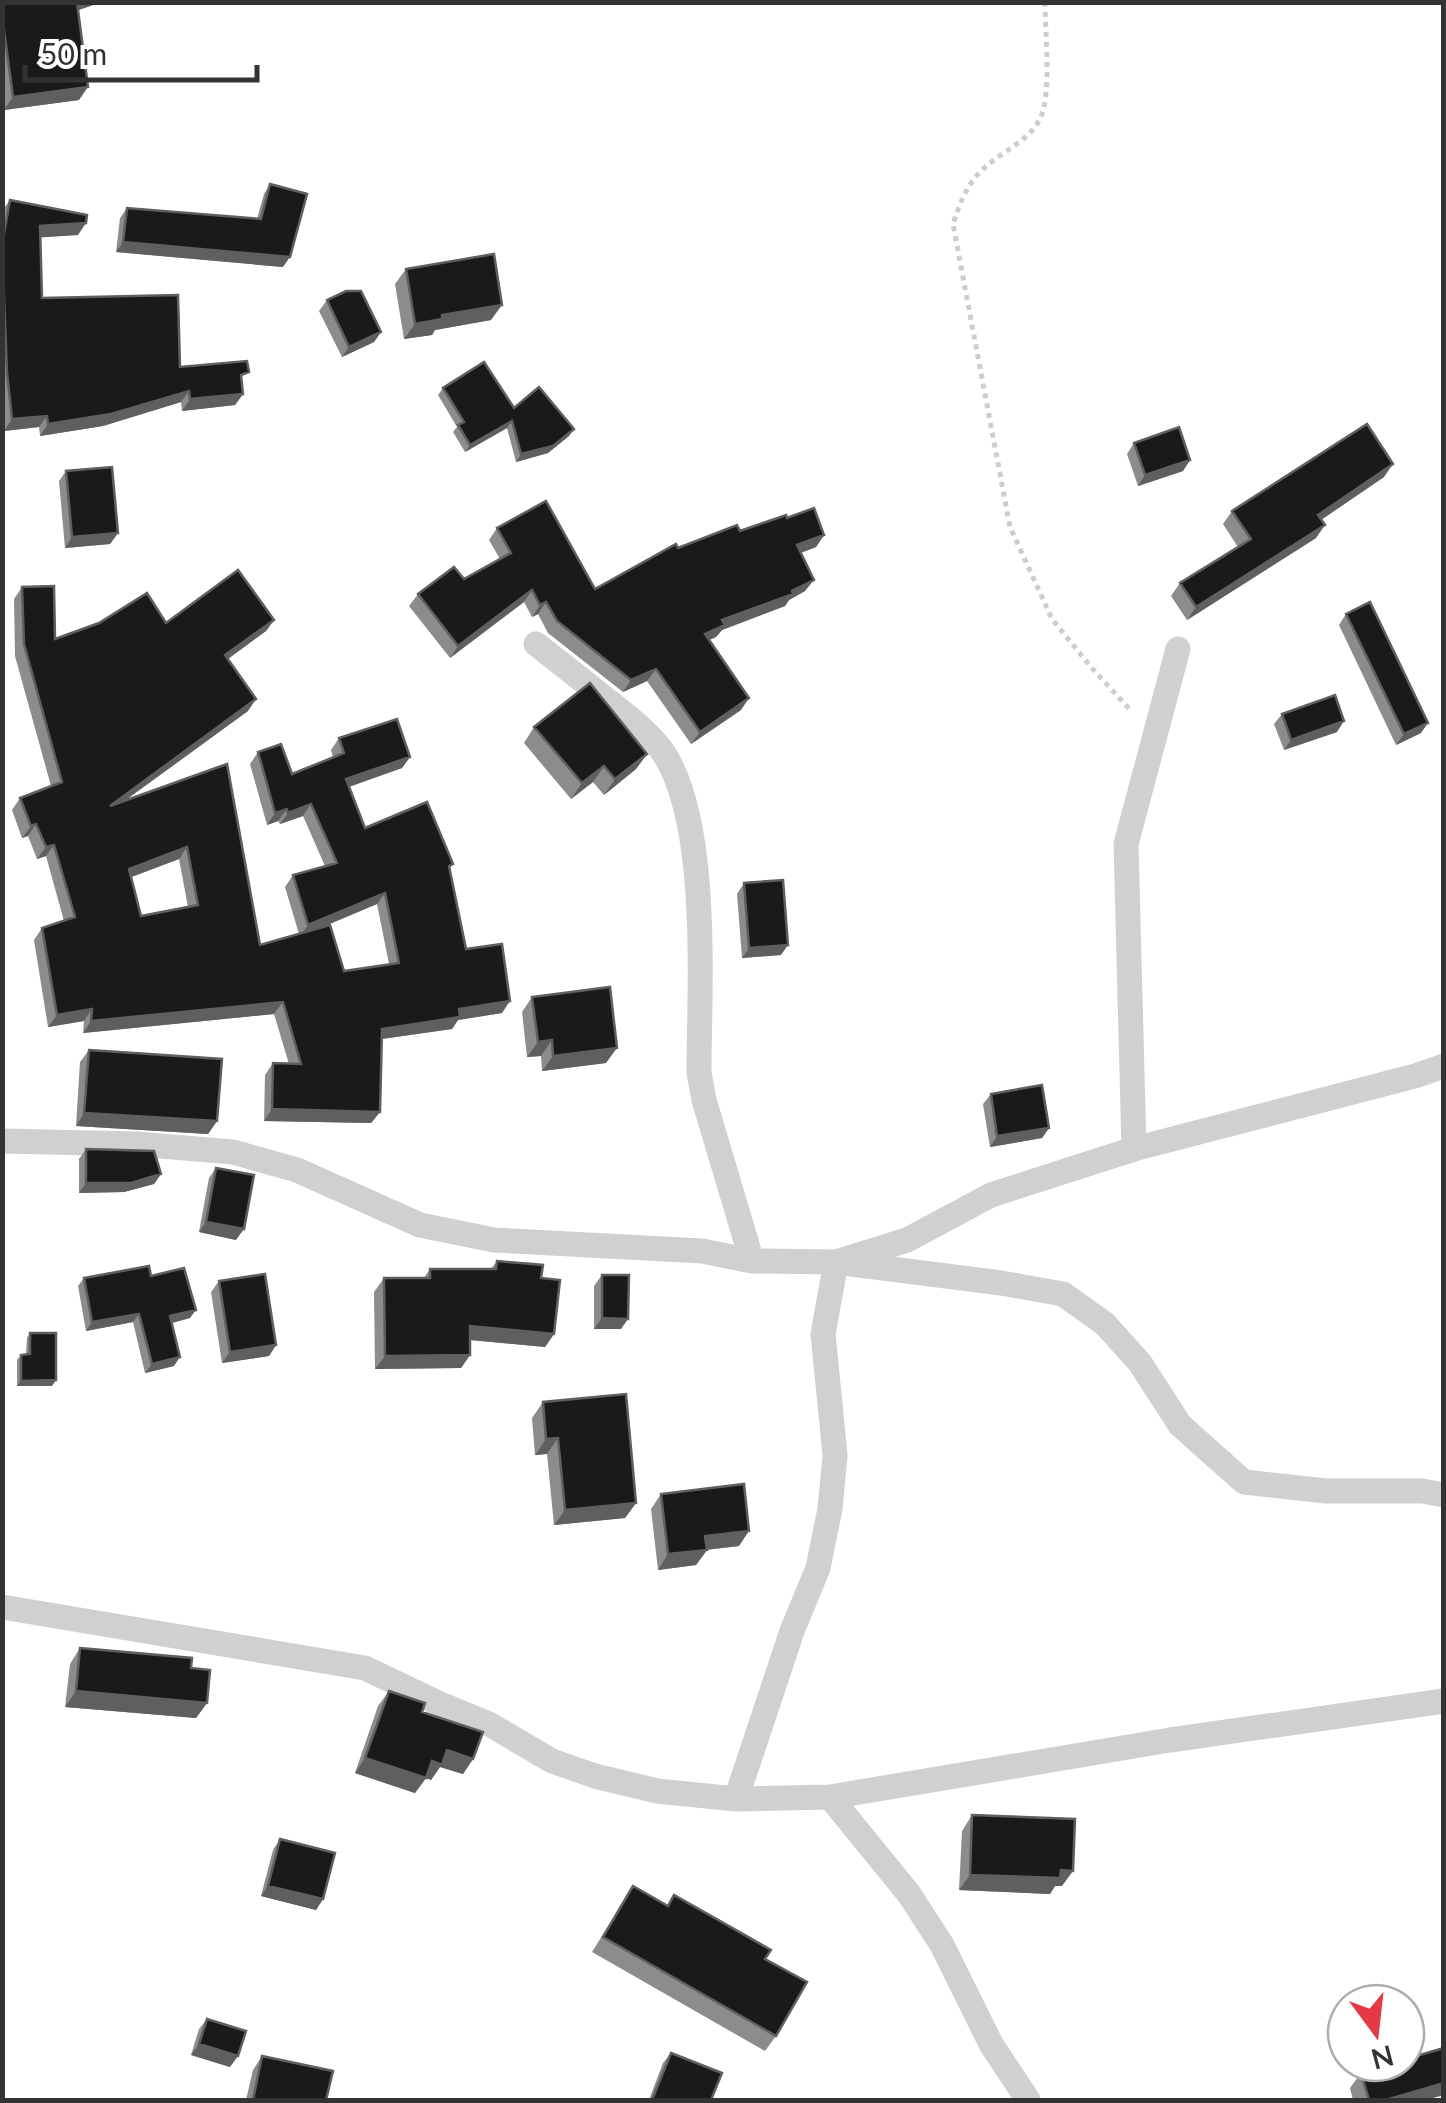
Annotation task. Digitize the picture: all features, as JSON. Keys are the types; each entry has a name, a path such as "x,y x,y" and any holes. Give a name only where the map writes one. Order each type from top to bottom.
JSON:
{"street":[{"path":"536,644 645,730 663,753 679,787 690,827 700,904 699,1073 752,1261"},
{"path":"1134,1149 1126,844 1178,648"},
{"path":"836,1262 907,1240 991,1196 1134,1149 1444,1066"},
{"path":"2,1141 136,1144 233,1152 298,1170 420,1224 494,1240 702,1251 752,1261 836,1262 1063,1294 1105,1324 1140,1363 1180,1425 1244,1482 1326,1491 1422,1491 1444,1495"},
{"path":"736,1799 792,1631 818,1568 830,1510 836,1455 823,1334 836,1262"},
{"path":"2,1607 364,1668 488,1724 552,1761 657,1791 736,1799 830,1797 1170,1740 1444,1701"},
{"path":"830,1797 909,1894 942,1945 991,2044 1028,2100"}],"path":[{"path":"1045,2 1046,93 1040,118 1020,142 983,169 964,192 954,224 1010,527 1052,619 1154,736"}],"building":[{"path":"2,2 77,2 88,87 13,97"},
{"path":"270,184 307,194 290,257 123,242 127,208 261,219"},
{"path":"10,200 87,215 86,223 40,226 42,298 178,295 180,367 247,361 249,372 241,375 243,394 190,399 189,391 111,414 48,424 47,416 12,419 2,245"},
{"path":"494,254 502,305 442,315 442,319 415,324 406,269"},
{"path":"346,291 361,291 381,332 349,347 327,300"},
{"path":"484,362 514,408 539,387 574,429 553,446 521,454 512,421 470,445 458,425 464,422 443,388"},
{"path":"1367,424 1393,464 1318,515 1325,525 1196,607 1180,583 1251,539 1232,511"},
{"path":"1179,427 1190,460 1145,475 1134,443"},
{"path":"112,467 118,533 72,537 66,471"},
{"path":"546,501 595,589 676,544 678,548 737,525 740,531 814,508 824,535 797,545 814,580 792,591 793,594 722,620 725,625 705,634 749,698 700,732 656,669 631,680 557,621 546,602 540,605 532,590 458,646 418,594 454,567 464,579 511,553 497,528"},
{"path":"238,570 274,620 225,655 256,699 110,806 227,764 260,945 330,925 344,971 399,963 385,893 308,925 293,875 337,863 311,804 288,813 287,809 275,813 258,752 281,744 292,774 344,753 339,738 397,719 410,757 346,779 365,828 427,802 453,864 449,866 466,949 502,944 510,1001 459,1009 460,1017 382,1029 380,1112 272,1109 273,1063 301,1064 283,1002 91,1021 92,1009 57,1015 42,928 75,917 54,845 46,847 36,824 31,826 20,798 62,782 24,644 22,587 54,586 55,639 99,623 147,593 166,623","holes":["187,847 198,905 141,916 129,869"]},
{"path":"1370,602 1428,723 1404,734 1346,614"},
{"path":"590,683 647,754 615,779 604,766 582,783 534,727"},
{"path":"1335,695 1344,721 1291,740 1282,714"},
{"path":"783,880 788,945 749,948 744,883"},
{"path":"610,987 617,1048 553,1056 552,1040 538,1042 532,997"},
{"path":"89,1050 222,1059 217,1121 84,1113"},
{"path":"1042,1085 1049,1128 997,1136 991,1094"},
{"path":"86,1149 154,1151 161,1174 131,1183 86,1183"},
{"path":"216,1168 254,1175 244,1229 206,1222"},
{"path":"497,1261 543,1265 541,1278 560,1280 554,1334 470,1326 470,1355 385,1356 384,1278 430,1278 430,1269 496,1269"},
{"path":"149,1266 151,1276 184,1268 196,1310 170,1316 180,1357 152,1364 139,1314 92,1322 84,1278"},
{"path":"265,1274 276,1345 230,1352 219,1281"},
{"path":"602,1275 629,1275 628,1319 602,1318"},
{"path":"30,1333 56,1333 56,1380 21,1381 21,1355 30,1354"},
{"path":"626,1394 636,1503 565,1510 558,1438 546,1439 543,1402"},
{"path":"744,1484 749,1531 705,1536 707,1550 668,1554 661,1494"},
{"path":"80,1648 192,1658 191,1668 210,1670 207,1703 76,1691"},
{"path":"389,1691 425,1703 422,1712 483,1732 473,1759 447,1750 442,1765 432,1761 426,1778 365,1758"},
{"path":"972,1815 1075,1819 1073,1871 1061,1870 1060,1878 970,1875"},
{"path":"280,1839 335,1853 323,1899 268,1886"},
{"path":"633,1886 668,1906 674,1895 771,1950 765,1959 807,1982 776,2036 603,1937"},
{"path":"207,2019 246,2031 238,2056 199,2044"},
{"path":"1444,2048 1444,2083 1386,2100 1369,2100 1364,2083 1426,2083 1426,2053"},
{"path":"671,2053 722,2073 711,2100 652,2100"},
{"path":"262,2056 333,2071 326,2100 253,2100"}]}
